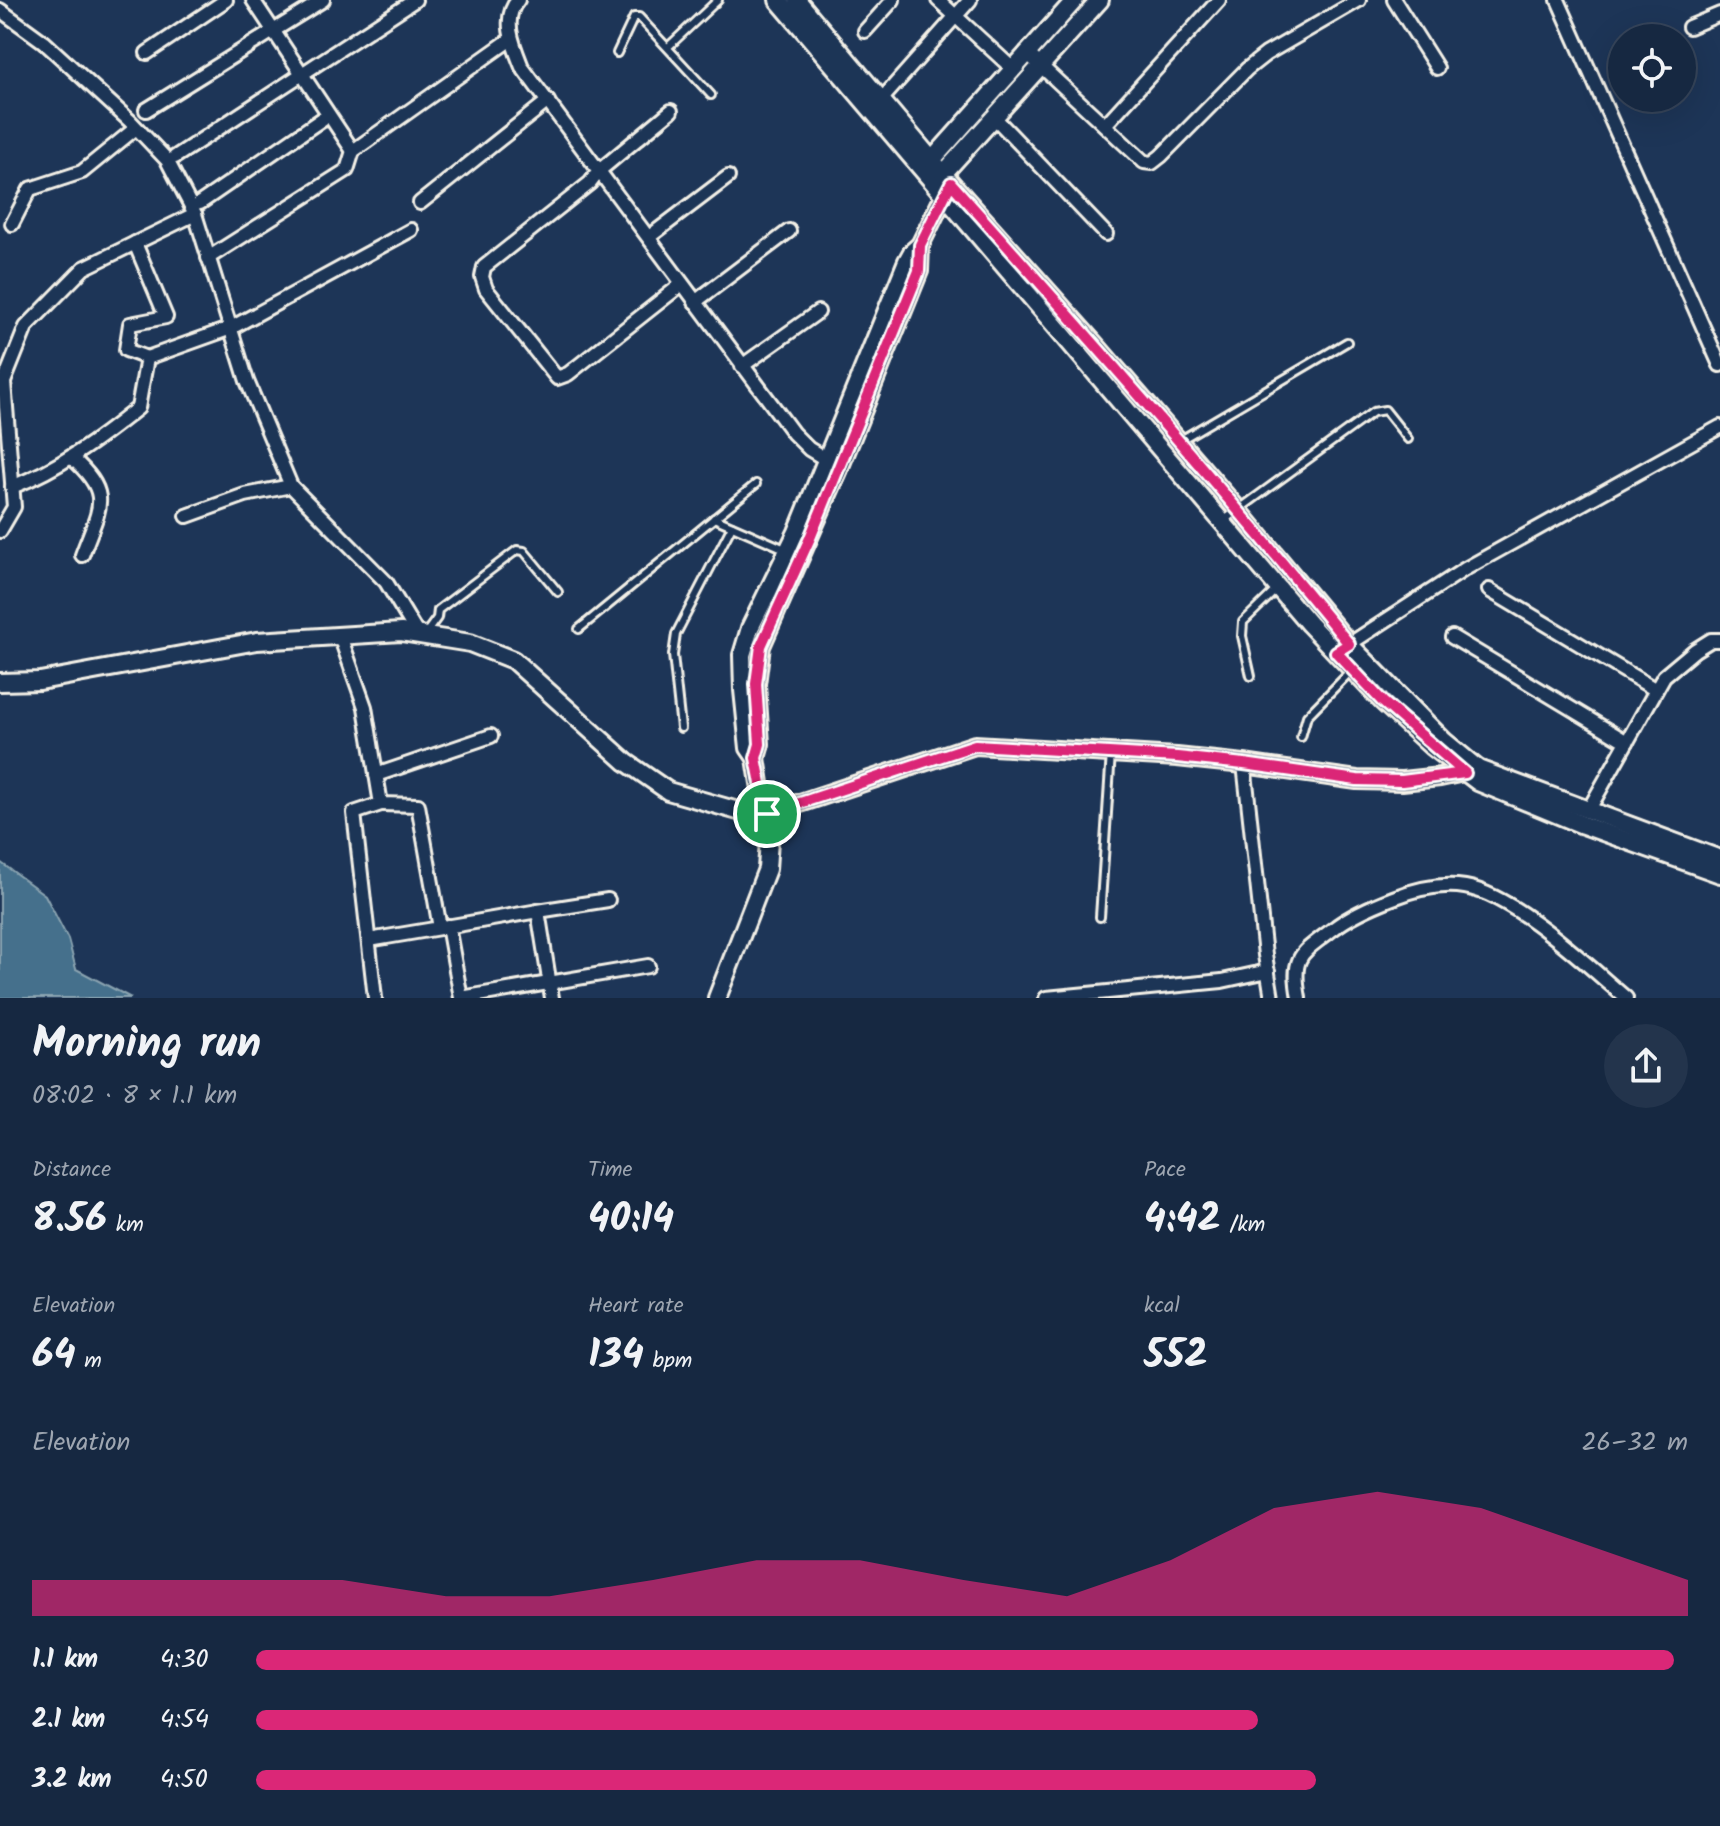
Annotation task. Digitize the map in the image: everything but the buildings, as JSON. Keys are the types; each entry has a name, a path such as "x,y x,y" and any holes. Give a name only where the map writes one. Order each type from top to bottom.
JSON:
{"street":[{"path":"147,53 226,0"},
{"path":"253,0 353,151"},
{"path":"146,110 323,0"},
{"path":"175,157 415,0"},
{"path":"518,0 513,4 511,39 522,67 802,443 834,463"},
{"path":"778,0 1238,510 1343,648 1352,670 1383,702 1471,771 1588,811 1681,852 1720,874"},
{"path":"797,0 932,160 946,184 1162,451 1279,587 1444,741 1478,782 1570,820 1681,852 1720,859"},
{"path":"865,31 893,0"},
{"path":"938,0 1013,69"},
{"path":"882,99 970,0"},
{"path":"932,160 1075,0"},
{"path":"756,758 760,744 756,684 761,646 834,463 919,271 920,245 946,184 1039,64 1100,0"},
{"path":"1105,125 1219,0"},
{"path":"1026,52 1144,162 1152,163 1266,54 1359,0"},
{"path":"1394,0 1437,68"},
{"path":"1558,0 1720,365"},
{"path":"0,10 44,42 167,160 197,208 208,258 247,381 291,486 386,582 421,636"},
{"path":"1696,24 1720,14"},
{"path":"208,258 347,170 353,151 511,39"},
{"path":"420,203 548,101"},
{"path":"671,111 600,170 590,183 484,267 482,277 486,289 557,378 568,374 682,284"},
{"path":"0,531 14,507 4,382 26,327 84,268 197,208 328,115"},
{"path":"995,118 1106,234"},
{"path":"12,224 30,189 82,172 136,128"},
{"path":"649,237 728,177"},
{"path":"135,243 166,317 130,324 126,350 147,358 231,328 411,230"},
{"path":"695,302 789,231"},
{"path":"742,366 818,312"},
{"path":"12,487 47,473 72,458 138,408 147,358"},
{"path":"0,384 5,397"},
{"path":"1343,648 1465,569 1720,427"},
{"path":"72,458 86,470 100,495 101,504 82,555"},
{"path":"717,998 767,869 767,814 756,758 749,748 745,727 742,655 750,628 834,463"},
{"path":"187,516 245,495 291,486"},
{"path":"1489,590 1656,690"},
{"path":"0,682 40,681 257,641 401,632 470,643 513,660 626,762 668,791 745,813 767,814 975,745 1244,764 1357,780 1402,781 1471,771"},
{"path":"340,636 365,707 381,804"},
{"path":"1452,637 1627,742"},
{"path":"1588,811 1664,676 1687,655 1711,640 1720,640"},
{"path":"376,775 491,736"},
{"path":"1244,764 1272,998"},
{"path":"375,998 354,813 381,804 418,805 461,998 648,966"},
{"path":"1299,998 1295,970 1298,959 1334,928 1347,918 1379,904 1440,885 1483,892 1504,903 1626,998"},
{"path":"369,940 608,900"},
{"path":"538,911 552,998"},
{"path":"1046,998 1222,981 1268,971"}],"lane":[{"path":"668,47 718,0"},
{"path":"617,53 636,16 641,18 711,95"},
{"path":"1162,451 1347,342"},
{"path":"1223,521 1373,412 1385,410 1408,439"},
{"path":"579,629 756,484"},
{"path":"714,518 788,550"},
{"path":"681,728 673,655 676,634 732,526"},
{"path":"421,636 437,618 438,610 517,550 524,551 558,592"},
{"path":"1251,676 1242,636 1243,622 1279,587"},
{"path":"1301,737 1307,716 1352,670"},
{"path":"1100,917 1111,753"}],"water":[{"path":"0,862 45,895 68,939 76,969 131,998 0,998"}],"route":[{"path":"951,183 1099,349 1301,585 1349,644 1336,652 1383,702 1465,773 1402,781 1357,780 1177,757 975,745 767,814 756,758 760,744 756,684 761,646 810,538 919,271 922,258 920,245 951,183"}]}
